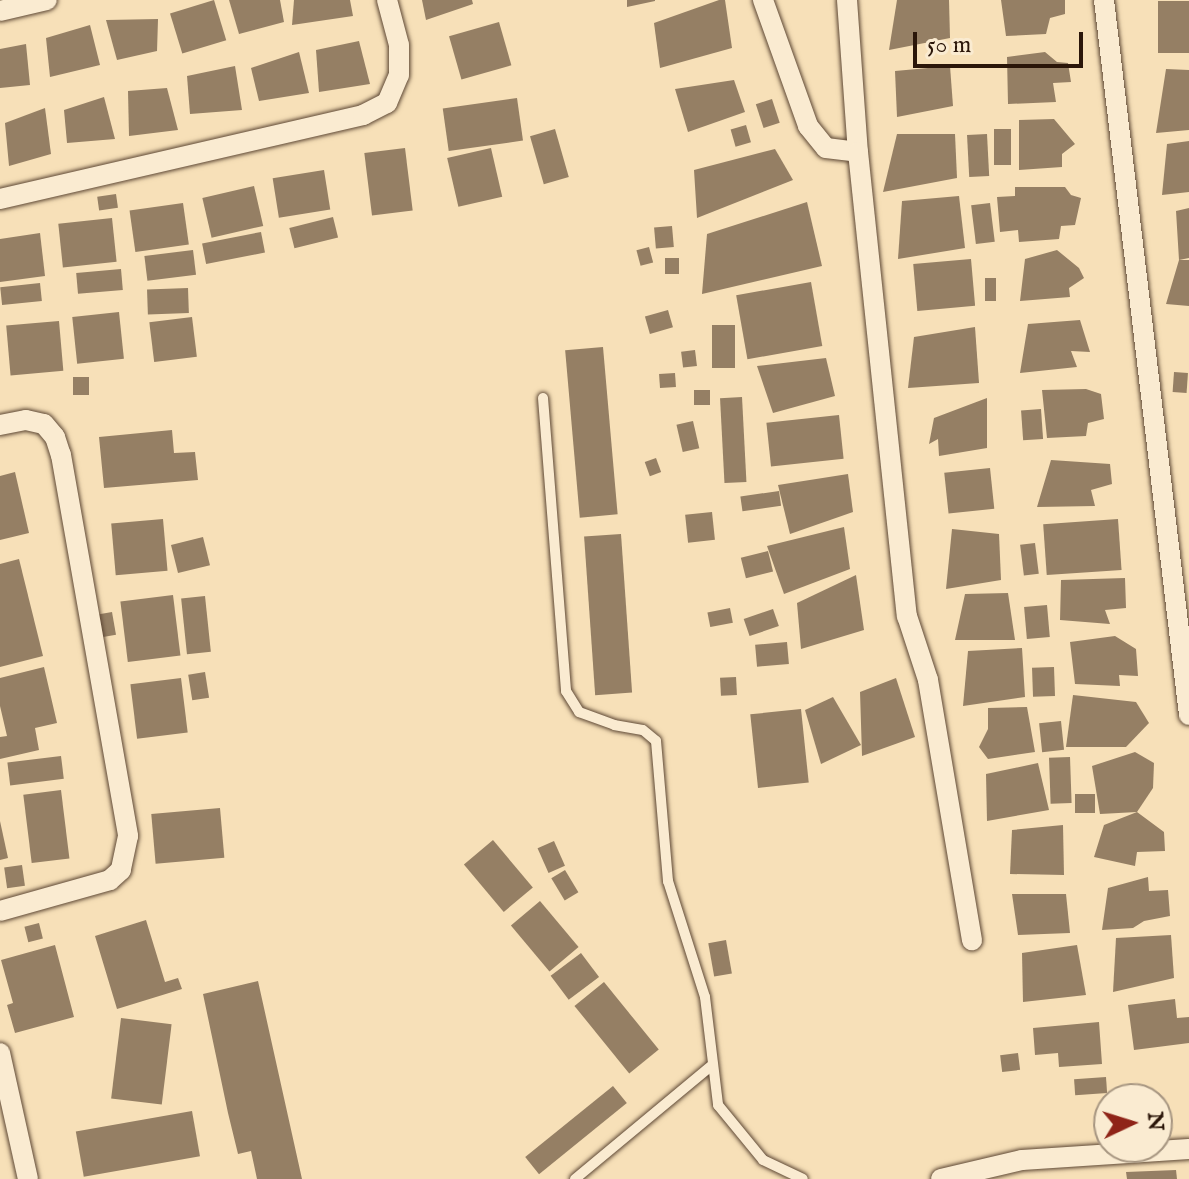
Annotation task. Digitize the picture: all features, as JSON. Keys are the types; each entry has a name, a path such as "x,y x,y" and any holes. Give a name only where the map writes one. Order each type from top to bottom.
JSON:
{"street":[{"path":"0,11 47,0"},
{"path":"0,199 363,115 387,103 399,75 399,45 387,0"},
{"path":"763,0 808,126 826,148 858,152"},
{"path":"847,0 858,152 907,616 928,680 972,940"},
{"path":"1104,0 1189,715"},
{"path":"0,425 26,420 44,424 55,437 61,455 128,836 127,853 121,870 110,880 0,911"},
{"path":"0,1053 28,1179"},
{"path":"941,1179 1022,1160 1189,1149"}],"lane":[{"path":"543,398 566,691 579,712 614,725 643,730 656,741 668,881 705,997 718,1105 763,1160 803,1179"},
{"path":"575,1179 711,1066"}],"building":[{"path":"214,0 226,40 182,54 170,13"},
{"path":"229,0 280,0 284,22 239,34"},
{"path":"294,0 350,0 353,16 292,25"},
{"path":"422,0 472,0 473,4 426,20"},
{"path":"627,0 655,0 655,1 627,7"},
{"path":"725,0 732,48 660,68 654,23"},
{"path":"897,0 949,0 950,38 889,50"},
{"path":"1001,0 1065,0 1065,14 1050,18 1046,34 1006,36"},
{"path":"1158,1 1189,1 1189,53 1158,53"},
{"path":"158,19 157,51 117,60 106,20"},
{"path":"499,22 511,65 461,80 449,36"},
{"path":"90,25 100,65 50,77 46,38"},
{"path":"359,41 370,84 319,92 316,50"},
{"path":"26,44 30,85 0,88 0,49"},
{"path":"299,52 309,93 259,101 251,68"},
{"path":"1045,52 1057,62 1068,63 1071,82 1053,83 1056,102 1008,104 1007,57"},
{"path":"235,66 242,110 190,114 187,76"},
{"path":"950,66 953,106 897,117 895,71"},
{"path":"1166,69 1189,70 1189,130 1156,133"},
{"path":"734,80 745,112 688,132 675,89"},
{"path":"167,88 178,130 129,136 128,91"},
{"path":"104,97 115,139 67,143 64,110"},
{"path":"517,98 523,141 449,151 443,108"},
{"path":"772,99 780,123 764,128 756,104"},
{"path":"45,108 51,154 9,166 5,123"},
{"path":"1054,119 1075,144 1062,154 1062,167 1019,170 1019,120"},
{"path":"746,125 751,142 736,147 731,129"},
{"path":"555,129 569,177 544,184 530,136"},
{"path":"994,129 1011,129 1011,165 994,165"},
{"path":"897,134 955,134 957,178 883,192"},
{"path":"987,134 989,176 969,177 967,135"},
{"path":"1189,141 1189,192 1162,195 1167,144"},
{"path":"405,148 413,211 372,216 364,153"},
{"path":"491,148 502,197 458,207 447,158"},
{"path":"775,149 793,180 697,218 694,170"},
{"path":"324,170 330,210 279,218 273,178"},
{"path":"254,186 263,226 212,238 202,198"},
{"path":"1015,187 1065,187 1071,195 1081,198 1075,225 1061,226 1059,239 1019,242 1018,230 1000,232 997,197 1015,196"},
{"path":"116,194 118,208 99,211 97,197"},
{"path":"959,196 965,248 898,259 902,201"},
{"path":"807,202 822,266 702,294 707,234"},
{"path":"183,203 189,245 135,252 130,211"},
{"path":"990,203 995,242 976,244 971,205"},
{"path":"1189,208 1189,258 1179,260 1176,211"},
{"path":"333,217 338,237 294,248 289,228"},
{"path":"112,218 117,262 63,267 58,224"},
{"path":"672,226 674,247 656,248 654,228"},
{"path":"261,232 265,253 206,264 202,243"},
{"path":"40,233 45,276 0,282 0,239"},
{"path":"649,247 653,262 641,266 636,250"},
{"path":"193,250 196,275 147,281 144,256"},
{"path":"1057,250 1079,268 1084,278 1069,288 1070,297 1020,301 1025,259"},
{"path":"665,258 679,258 679,274 665,274"},
{"path":"971,259 975,306 917,311 913,264"},
{"path":"1179,260 1189,260 1189,306 1166,304"},
{"path":"121,269 123,290 78,294 76,273"},
{"path":"985,278 996,278 996,301 985,301"},
{"path":"811,282 822,346 747,359 736,295"},
{"path":"40,283 42,301 2,305 0,287"},
{"path":"188,288 189,313 148,314 147,289"},
{"path":"668,310 673,327 650,334 645,317"},
{"path":"119,312 124,359 77,364 72,317"},
{"path":"192,317 197,357 154,362 149,322"},
{"path":"1080,320 1090,352 1071,351 1077,367 1020,373 1028,324"},
{"path":"59,321 63,371 11,375 6,326"},
{"path":"712,325 735,325 735,368 712,368"},
{"path":"975,327 979,383 908,388 914,337"},
{"path":"603,347 618,514 580,518 565,350"},
{"path":"695,350 697,366 683,368 681,352"},
{"path":"826,358 835,396 773,413 757,366"},
{"path":"1174,372 1188,373 1187,393 1173,392"},
{"path":"675,373 676,387 660,388 659,374"},
{"path":"73,377 89,377 89,395 73,395"},
{"path":"1086,389 1101,394 1104,419 1088,423 1086,436 1047,438 1042,390"},
{"path":"694,390 710,390 710,405 694,405"},
{"path":"742,397 746,482 724,483 720,398"},
{"path":"987,398 987,448 939,456 938,439 929,444 934,418"},
{"path":"1041,409 1043,439 1023,440 1021,410"},
{"path":"839,415 844,459 771,466 766,423"},
{"path":"693,421 699,448 683,452 676,425"},
{"path":"172,430 174,453 195,452 198,480 104,488 99,437"},
{"path":"656,458 661,472 650,476 645,462"},
{"path":"1051,460 1110,464 1112,484 1091,490 1095,506 1037,507"},
{"path":"990,468 994,509 949,514 944,473"},
{"path":"15,472 29,533 0,540 0,476"},
{"path":"848,474 853,512 790,534 778,485"},
{"path":"779,491 781,506 742,511 740,496"},
{"path":"712,512 715,540 688,543 685,515"},
{"path":"163,519 168,571 116,575 111,524"},
{"path":"1118,519 1122,570 1047,575 1043,524"},
{"path":"844,527 850,569 784,594 767,546"},
{"path":"952,529 999,534 1001,580 946,589"},
{"path":"621,534 632,693 595,695 584,537"},
{"path":"203,537 210,565 178,573 171,545"},
{"path":"1035,543 1039,574 1024,576 1020,545"},
{"path":"768,551 773,571 746,578 741,558"},
{"path":"19,559 43,656 0,667 0,564"},
{"path":"856,575 864,630 801,649 797,603"},
{"path":"1125,578 1126,608 1105,610 1110,624 1060,620 1061,580"},
{"path":"1008,593 1015,640 955,640 965,594"},
{"path":"173,595 180,656 128,662 120,601"},
{"path":"205,596 211,652 187,654 181,599"},
{"path":"1047,605 1050,637 1027,639 1024,607"},
{"path":"730,608 733,623 710,627 707,612"},
{"path":"773,609 779,626 750,636 744,619"},
{"path":"112,612 116,635 103,637 99,614"},
{"path":"1115,636 1136,649 1138,676 1119,675 1120,686 1075,684 1070,642"},
{"path":"787,642 789,664 757,667 755,645"},
{"path":"1022,648 1025,697 963,706 968,651"},
{"path":"44,667 57,723 35,728 39,750 0,759 0,737 7,736 0,706 0,678"},
{"path":"1054,667 1055,696 1033,697 1032,668"},
{"path":"205,672 209,698 192,700 188,675"},
{"path":"736,677 737,695 721,696 720,678"},
{"path":"181,678 188,733 137,739 130,684"},
{"path":"896,678 915,737 862,756 860,692"},
{"path":"1073,695 1136,702 1149,723 1126,747 1066,747"},
{"path":"833,697 861,745 821,764 805,710"},
{"path":"1027,707 1035,752 988,759 979,747 988,729 988,708"},
{"path":"801,709 809,783 758,788 750,714"},
{"path":"1061,721 1064,750 1042,752 1039,723"},
{"path":"1135,752 1154,763 1153,788 1137,812 1100,814 1092,766"},
{"path":"61,756 64,779 10,785 7,763"},
{"path":"1070,757 1072,803 1051,804 1049,758"},
{"path":"1038,763 1049,810 987,821 986,774"},
{"path":"61,790 69,858 32,863 23,795"},
{"path":"1075,794 1095,794 1095,813 1075,813"},
{"path":"220,808 224,858 156,864 151,814"},
{"path":"1137,812 1164,832 1165,851 1137,852 1135,866 1094,857 1104,825"},
{"path":"0,821 8,858 0,860"},
{"path":"1063,825 1064,875 1010,874 1012,830"},
{"path":"493,840 533,887 504,912 464,864"},
{"path":"554,841 565,866 549,873 538,848"},
{"path":"22,865 25,886 7,888 4,868"},
{"path":"565,870 578,892 565,901 551,878"},
{"path":"1148,877 1149,891 1168,890 1170,916 1144,921 1133,928 1102,930 1108,888"},
{"path":"1012,894 1066,894 1070,933 1018,935"},
{"path":"540,901 579,947 549,971 511,925"},
{"path":"146,920 165,982 178,978 182,989 117,1009 95,936"},
{"path":"39,923 43,939 28,942 24,927"},
{"path":"1171,935 1174,978 1113,992 1116,938"},
{"path":"726,940 732,973 714,977 708,943"},
{"path":"55,945 74,1017 15,1033 7,1005 13,1003 1,960"},
{"path":"1077,945 1086,995 1023,1002 1022,953"},
{"path":"581,953 599,977 569,1000 551,976"},
{"path":"258,981 302,1179 257,1179 251,1151 238,1154 228,1113 203,994"},
{"path":"604,982 659,1050 629,1074 574,1006"},
{"path":"1175,999 1177,1018 1189,1017 1189,1043 1134,1050 1128,1005"},
{"path":"121,1018 172,1024 162,1105 111,1098"},
{"path":"1099,1022 1102,1064 1059,1067 1058,1053 1035,1055 1033,1028"},
{"path":"1018,1053 1020,1070 1002,1072 1000,1055"},
{"path":"1106,1077 1106,1083 1093,1083 1093,1094 1075,1095 1074,1079"},
{"path":"613,1086 627,1103 539,1174 525,1157"},
{"path":"192,1111 200,1156 84,1177 76,1131"},
{"path":"1176,1170 1177,1179 1127,1179 1126,1172"}]}
